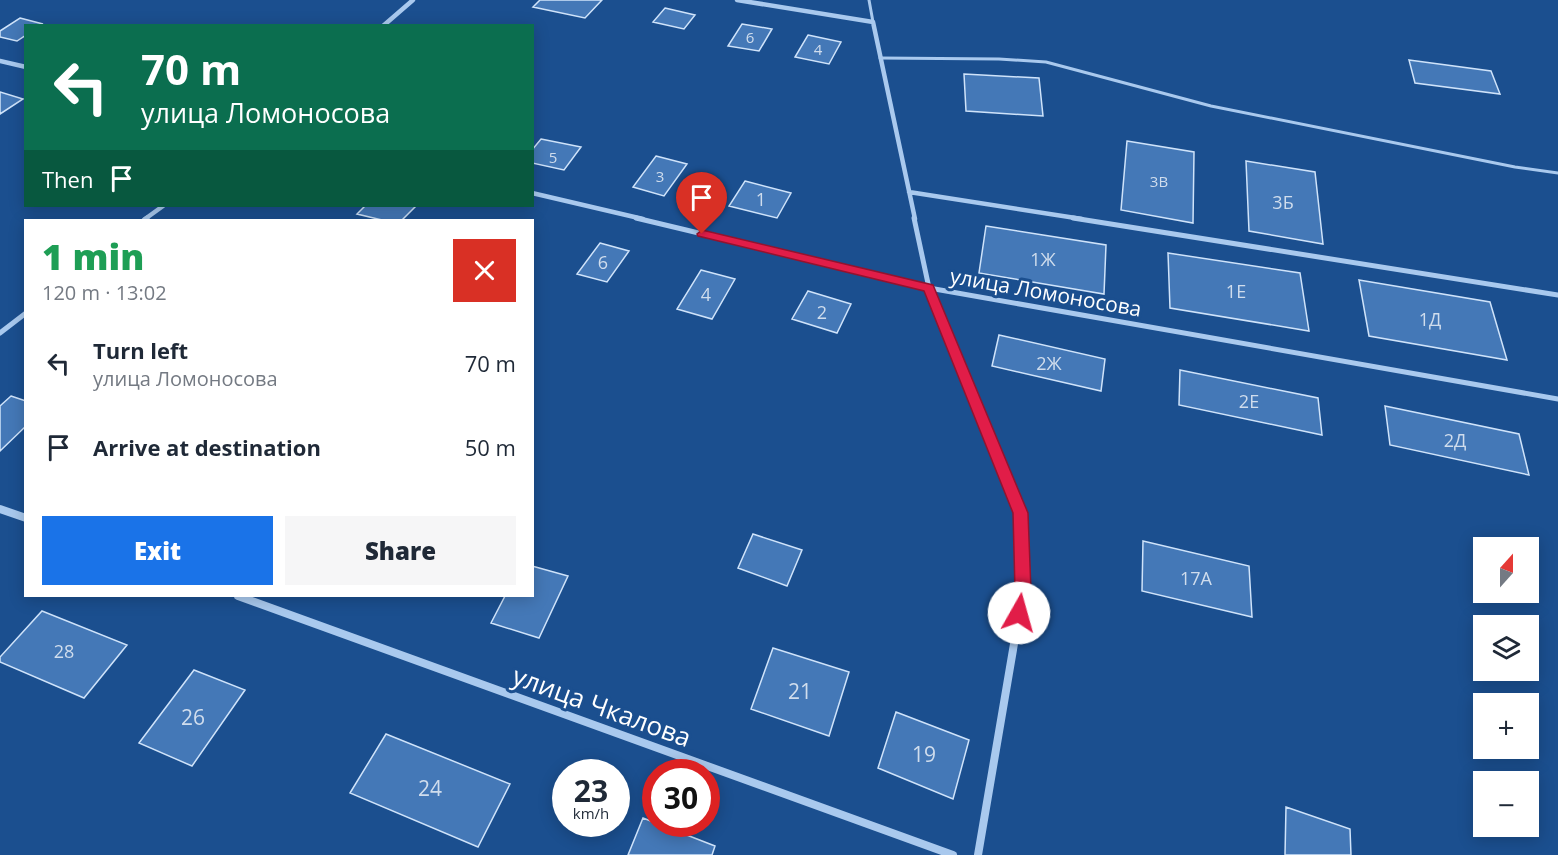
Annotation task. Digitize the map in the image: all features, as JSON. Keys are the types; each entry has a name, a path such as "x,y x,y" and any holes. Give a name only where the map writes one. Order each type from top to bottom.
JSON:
{"street":[{"path":"385,24 413,0"},
{"path":"737,0 873,22 929,288 1021,513 1023,591 978,855"},
{"path":"0,61 24,67"},
{"path":"909,192 1558,295"},
{"name":"улица Ломоносова","path":"534,193 929,288 1558,399"},
{"path":"145,219 162,207"},
{"path":"0,333 24,315"},
{"path":"0,509 24,517"},
{"name":"улица Чкалова","path":"241,597 953,855"}],"lane":[{"path":"869,0 873,22"},
{"path":"880,58 999,59 1046,62 1211,105 1472,159 1558,173"}],"building":[{"path":"540,0 602,0 585,18 533,7"},
{"path":"665,8 695,15 684,29 653,22"},
{"path":"20,18 43,24 24,24 24,36 17,41 0,37 0,31"},
{"path":"742,24 772,29 759,51 728,46"},
{"path":"808,35 841,42 829,64 795,57"},
{"path":"1409,60 1491,71 1500,94 1415,83"},
{"path":"964,74 1039,78 1043,116 966,111"},
{"path":"0,92 23,99 0,114"},
{"path":"541,139 581,147 564,170 534,163 534,148"},
{"path":"1127,141 1194,152 1193,223 1121,210"},
{"path":"656,156 687,164 664,196 633,187"},
{"path":"1246,161 1315,172 1323,244 1249,231"},
{"path":"745,181 791,193 777,218 729,206"},
{"path":"364,207 415,207 403,219 378,219 357,214"},
{"path":"986,226 1106,245 1104,294 979,273"},
{"path":"600,243 629,251 607,282 577,274"},
{"path":"1168,253 1300,273 1309,331 1170,308"},
{"path":"701,270 735,279 712,319 677,309"},
{"path":"1359,280 1490,302 1507,360 1369,336"},
{"path":"808,291 851,304 837,333 792,319"},
{"path":"999,335 1105,359 1101,391 992,366"},
{"path":"1180,370 1318,398 1322,435 1179,405"},
{"path":"11,396 24,400 24,428 0,451 0,406"},
{"path":"1385,406 1519,434 1529,475 1390,445"},
{"path":"753,534 802,550 787,586 738,568"},
{"path":"1143,541 1249,566 1252,617 1142,591"},
{"path":"534,567 568,576 539,638 491,623 504,597 534,597"},
{"path":"42,611 127,645 84,698 0,662 0,657"},
{"path":"773,648 849,672 829,736 751,709"},
{"path":"194,670 245,690 192,766 139,743"},
{"path":"896,712 969,740 953,799 878,768"},
{"path":"386,734 510,784 478,847 350,793"},
{"path":"1286,807 1350,829 1351,855 1285,855"},
{"path":"642,820 642,837 692,837 715,846 712,855 628,855"}],"route":[{"path":"702,234 929,288 1021,513 1023,591 1019,613"}]}
